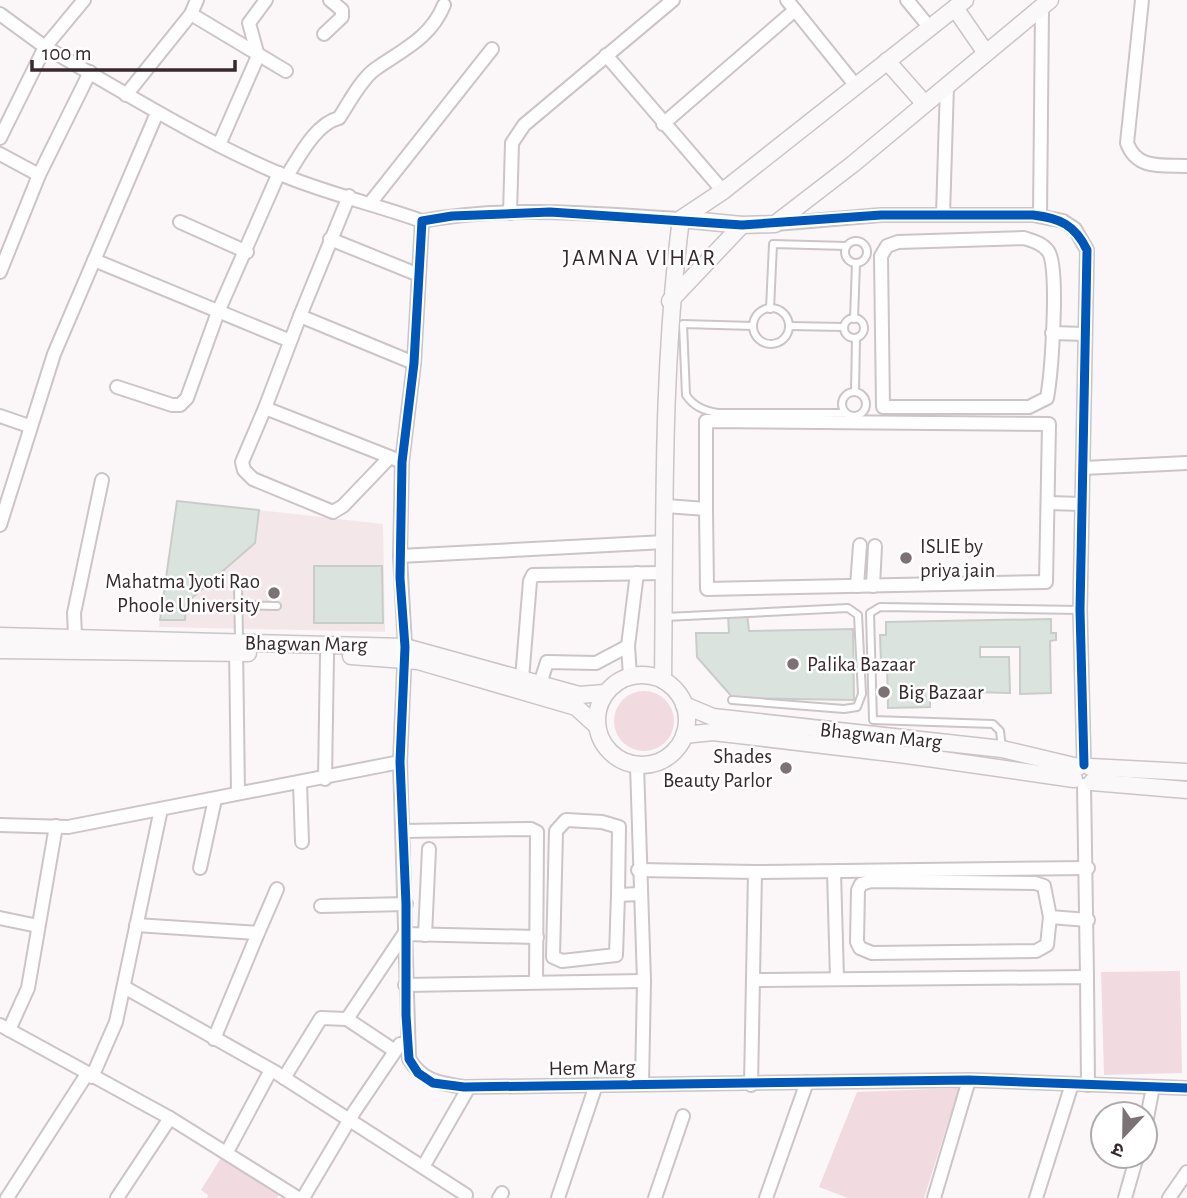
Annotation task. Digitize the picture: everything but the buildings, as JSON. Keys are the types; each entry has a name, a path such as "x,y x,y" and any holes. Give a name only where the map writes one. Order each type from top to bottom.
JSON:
{"street":[{"path":"0,138 45,47 84,0"},
{"path":"125,95 191,14 197,0"},
{"path":"219,145 258,56 249,23 266,0"},
{"path":"510,213 512,143 524,125 673,0"},
{"path":"907,0 930,28"},
{"path":"1142,0 1127,143 1132,157 1144,164 1187,166"},
{"path":"324,34 342,17 338,3"},
{"path":"663,680 665,421 676,324 670,301 681,219 723,191 960,4 986,53"},
{"path":"775,224 853,164 1046,4"},
{"path":"1040,216 1046,4"},
{"path":"117,387 180,405 187,398 218,312 283,175 329,120 339,118 372,72 423,37 436,23 444,5"},
{"path":"663,124 791,5 856,86"},
{"path":"0,14 45,47 125,95 219,145 283,175 371,202 422,222 452,216 550,212 742,225 881,215 1040,216 1063,221 1075,229 1087,250 1080,610 1088,868 1088,1084"},
{"path":"191,14 286,71"},
{"path":"371,202 492,50"},
{"path":"606,55 723,191"},
{"path":"887,61 924,103"},
{"path":"0,272 39,175 90,72"},
{"path":"943,215 947,85"},
{"path":"0,526 29,426 54,354 157,113"},
{"path":"0,154 39,175"},
{"path":"264,408 396,460 341,509 329,510 253,479 244,470 242,462 288,340 349,196"},
{"path":"180,222 247,252"},
{"name":"Hem Marg","path":"422,222 414,363 396,460 405,652 400,762 406,904 405,985 409,1059 418,1073 433,1083 469,1087 969,1080 1187,1088"},
{"path":"670,301 742,225"},
{"path":"1024,238 1041,244 1050,253 1053,271 1052,333 1047,398 1029,407 883,407 881,256 887,246 898,242 1024,238"},
{"path":"330,239 419,275"},
{"path":"94,260 288,340"},
{"path":"300,316 414,363"},
{"path":"1052,333 1086,334"},
{"path":"0,416 29,426"},
{"path":"706,421 1049,424 1048,503 1046,582 707,589 706,421"},
{"path":"1083,468 1187,463"},
{"path":"75,636 74,613 102,481"},
{"path":"1048,503 1082,504"},
{"path":"666,506 706,509"},
{"path":"400,555 665,542"},
{"path":"857,586 860,545"},
{"path":"873,586 874,546"},
{"path":"630,676 628,646 637,573"},
{"path":"522,679 533,575 664,573"},
{"name":"Bhagwan Marg","path":"0,636 75,636 237,646 405,652 579,695 605,693"},
{"path":"237,646 238,793"},
{"name":"Bhagwan Marg","path":"0,650 237,646 327,655 405,652 576,707 597,726"},
{"path":"524,652 547,662 596,663 628,646"},
{"path":"325,779 327,655"},
{"path":"540,684 547,662"},
{"path":"645,675 663,680 675,690 684,705 687,720 684,735 676,749 659,761 637,765 617,758 602,742 597,726 598,707 605,693 630,676 645,675"},
{"name":"Bhagwan Marg","path":"684,705 712,717 1002,749 1084,774 1187,772"},
{"name":"Bhagwan Marg","path":"684,735 713,733 1084,774 1187,790"},
{"path":"0,825 56,826 325,779 400,762"},
{"path":"637,765 638,870 644,981 642,1084"},
{"path":"300,783 302,842"},
{"path":"200,868 215,799"},
{"path":"7,1198 89,1076 116,1022 161,809"},
{"path":"566,820 602,821 619,827 618,895 616,955 610,958 562,961 553,957 556,831 566,820"},
{"path":"56,826 28,988 4,1031 170,1118 300,1198 407,1034"},
{"path":"403,831 531,829 537,832 536,981"},
{"path":"425,935 429,849"},
{"path":"638,870 834,872 1088,868"},
{"path":"751,1085 755,872"},
{"path":"834,872 837,978"},
{"path":"871,881 1035,883 1044,886 1050,917 1047,945 1035,951 872,953 860,948 857,942 858,890 861,884 871,881"},
{"path":"214,1039 276,889"},
{"path":"618,895 639,894"},
{"path":"321,906 406,904"},
{"path":"1050,917 1088,920"},
{"path":"0,918 38,926"},
{"path":"136,925 258,933"},
{"path":"346,1019 404,934 537,937"},
{"path":"754,980 1087,977"},
{"path":"405,985 644,981"},
{"path":"124,987 271,1070 466,1195"},
{"path":"284,1078 321,1018 346,1019 395,1051"},
{"path":"227,1152 271,1070"},
{"path":"934,1198 969,1080"},
{"path":"766,1198 807,1082"},
{"path":"1036,1198 1072,1084"},
{"path":"558,1198 596,1085"},
{"path":"423,1167 469,1087"},
{"path":"1150,1100 1153,1087"},
{"path":"655,1198 683,1116"},
{"path":"117,1198 170,1118"},
{"path":"1125,1198 1133,1170"},
{"path":"1169,1198 1187,1172"}],"lane":[{"path":"770,309 773,244 846,246 856,241 865,246 866,257 856,263"},
{"path":"846,246 847,259 856,263"},
{"path":"789,326 844,327 854,319 856,263"},
{"path":"770,309 785,315 789,326 782,341 771,344 757,337 753,326 756,316 770,309"},
{"path":"854,319 863,326 862,334 856,338"},
{"path":"753,326 676,324 686,395 699,408 718,413 844,412 856,417 863,412 865,400 855,392"},
{"path":"844,327 847,335 856,338"},
{"path":"855,392 856,338"},
{"path":"844,412 841,406 843,398 855,392"},
{"path":"237,582 237,646"},
{"path":"238,605 277,606"},
{"path":"1002,749 1000,731 991,723 873,720 870,613 880,607 1080,610"},
{"path":"664,617 844,608 852,609 858,615 862,694 857,707 844,709 732,700"}],"shaded area":[{"name":"Mahatma Jyoti Rao Phoole University","path":"177,501 383,524 385,632 159,627"},
{"path":"644,691 661,696 669,704 674,721 669,738 661,746 644,751 627,746 619,738 614,721 619,704 627,696"},
{"path":"1180,971 1182,1073 1104,1075 1101,972"},
{"path":"959,1088 924,1198 848,1198 819,1187 857,1092"},
{"path":"221,1158 279,1194 277,1198 207,1198 208,1195 201,1190"}],"cycle path":[{"path":"1084,765 1080,610 1087,250 1077,234 1066,224 1033,215 881,215 742,225 550,212 452,216 422,221 414,363 402,462 400,578 405,647 400,762 406,904 406,1015 409,1059 418,1073 433,1083 464,1087 969,1080 1187,1088"}],"place":[{"name":"ISLIE by priya jain","path":"906,558"},
{"name":"Mahatma Jyoti Rao Phoole University","path":"274,593"},
{"name":"Palika Bazaar","path":"793,664"},
{"name":"Big Bazaar","path":"884,692"},
{"name":"Shades Beauty Parlor","path":"786,768"}],"district":[{"name":"JAMNA VIHAR","path":"640,258"}]}
